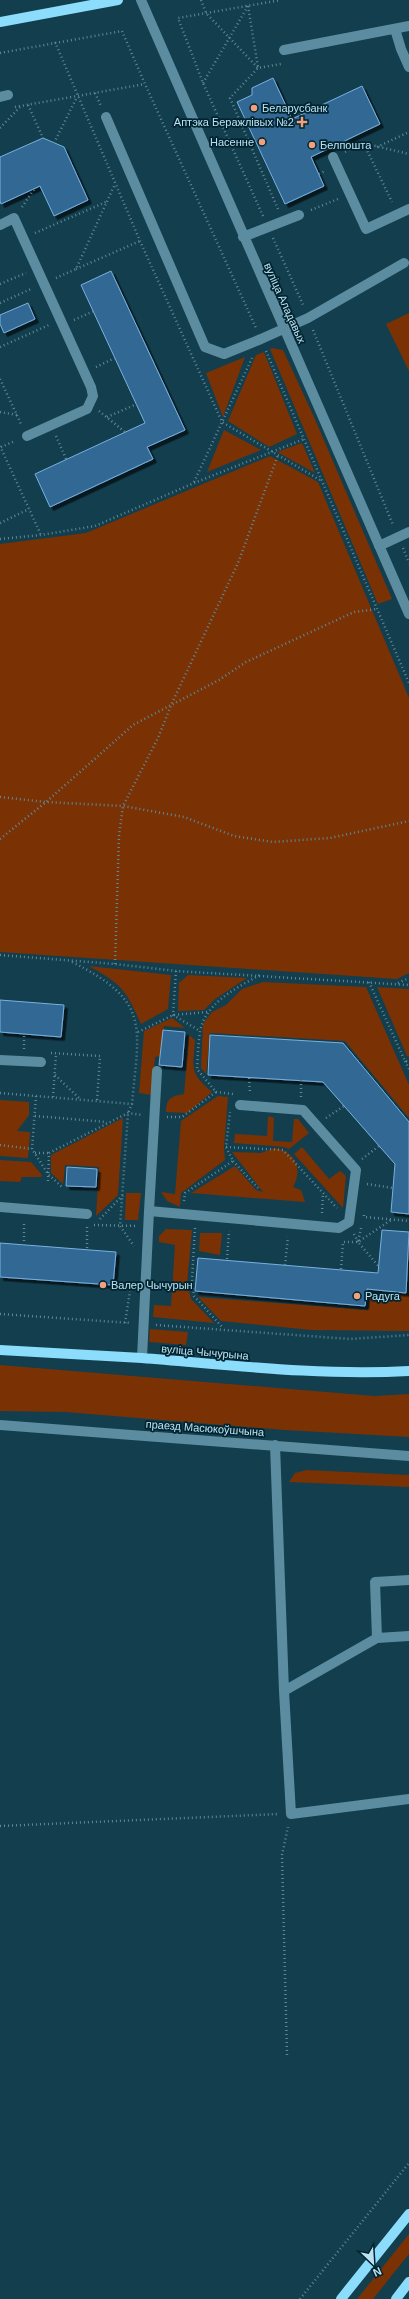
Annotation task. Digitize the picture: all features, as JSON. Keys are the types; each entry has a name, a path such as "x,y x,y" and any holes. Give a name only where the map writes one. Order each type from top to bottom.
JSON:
{"main road":[{"path":"0,22 118,0"},
{"name":"вуліца Чычурына","path":"0,1350 142,1358 264,1369 345,1372 409,1371"},
{"path":"340,2299 409,2214"},
{"path":"396,2299 409,2282"}],"street":[{"name":"вуліца Аладавых","path":"141,0 283,329 409,614"},
{"path":"284,50 409,26"},
{"path":"395,29 401,49 409,67"},
{"path":"106,117 204,347 224,354 261,339 308,318 404,263"},
{"path":"333,157 366,229 409,209"},
{"path":"243,237 299,215"},
{"path":"0,224 14,218 91,387 93,396 87,409 27,436"},
{"path":"379,546 409,532"},
{"path":"0,1060 42,1057"},
{"path":"142,1358 153,1116 157,1070"},
{"path":"149,1211 338,1228 349,1222 356,1170 303,1110 235,1103"},
{"path":"0,1207 87,1214"},
{"name":"праезд Масюкоўшчына","path":"0,1425 409,1456"},
{"path":"275,1445 284,1691 291,1814 409,1799"},
{"path":"376,1638 374,1582 409,1580"},
{"path":"284,1691 376,1638 409,1636"}],"path":[{"path":"201,0 206,13 258,68"},
{"path":"281,0 178,18 203,83 308,318 409,563"},
{"path":"203,83 229,36 248,6"},
{"path":"248,6 258,68"},
{"path":"0,53 54,42 122,31 261,339 409,683"},
{"path":"54,42 140,241 222,422 322,480"},
{"path":"258,68 230,98 283,221"},
{"path":"14,107 145,84"},
{"path":"54,143 77,96"},
{"path":"28,105 43,138"},
{"path":"0,128 20,106"},
{"path":"377,147 409,132"},
{"path":"346,140 350,149"},
{"path":"364,143 398,214"},
{"path":"333,157 364,143 409,154"},
{"path":"76,269 115,184"},
{"path":"14,218 35,188"},
{"path":"299,215 349,194"},
{"path":"23,238 106,202"},
{"path":"0,303 140,241"},
{"path":"0,284 37,268"},
{"path":"0,347 94,311"},
{"path":"194,483 261,339"},
{"path":"84,372 115,358"},
{"path":"0,379 27,436"},
{"path":"90,404 125,432"},
{"path":"107,417 137,404"},
{"path":"0,412 17,415"},
{"path":"51,425 66,459"},
{"path":"0,539 41,535 94,526 271,451 304,439"},
{"path":"0,446 41,535"},
{"path":"115,964 119,835 123,806 158,738 172,703 238,563 278,455"},
{"path":"0,523 29,509"},
{"path":"0,839 46,802 133,725 172,703 219,680 246,662 354,612 377,610"},
{"path":"0,797 46,802 123,806 184,816 234,836 273,842 330,838 409,822"},
{"path":"0,955 115,964 176,971 409,985"},
{"path":"70,961 95,973 114,986 127,1000 138,1032 132,1104 128,1113 120,1226 138,1251 138,1245"},
{"path":"173,1015 176,971"},
{"path":"153,1116 182,1117 216,1092 197,1069 200,1031 207,1012 218,1001 260,975"},
{"path":"398,984 409,978"},
{"path":"369,982 409,1069"},
{"path":"138,1032 173,1015 207,1012"},
{"path":"173,1015 200,1031"},
{"path":"24,1034 24,1051"},
{"path":"16,1050 30,1051"},
{"path":"42,1057 56,1054 100,1056 97,1101"},
{"path":"53,1097 56,1054"},
{"path":"405,1061 409,1062"},
{"path":"55,1075 80,1099"},
{"path":"249,1078 250,1094"},
{"path":"301,1097 302,1080"},
{"path":"0,1093 132,1104"},
{"path":"232,1094 235,1103"},
{"path":"36,1096 32,1149 48,1174 62,1187"},
{"path":"326,1118 344,1106"},
{"path":"230,1109 226,1147 233,1161 258,1188"},
{"path":"35,1153 49,1153 128,1113"},
{"path":"35,1116 108,1122"},
{"path":"0,1145 32,1149"},
{"path":"362,1160 379,1146"},
{"path":"226,1147 283,1150 349,1222 358,1242 380,1268"},
{"path":"48,1181 49,1153"},
{"path":"183,1215 185,1193 233,1161"},
{"path":"367,1184 393,1188"},
{"path":"93,1225 123,1195"},
{"path":"358,1242 364,1217"},
{"path":"341,1269 343,1242 358,1242 391,1220"},
{"path":"87,1250 87,1224 138,1226 138,1232"},
{"path":"202,1229 195,1228 192,1279 194,1296 223,1328"},
{"path":"222,1230 236,1232"},
{"path":"227,1259 229,1231"},
{"path":"281,1236 288,1237 284,1265"},
{"path":"125,1323 131,1287"},
{"path":"0,1314 223,1328 350,1339 409,1335"},
{"path":"0,1826 291,1814 282,1855 287,2055"},
{"path":"300,2299 409,2163"}],"shaded area":[{"path":"409,313 409,371 386,324"},
{"path":"270,349 283,350 314,417 392,599 378,604"},
{"path":"264,352 297,434 269,447 228,421 256,355"},
{"path":"245,357 223,417 206,373"},
{"path":"224,430 261,450 207,472"},
{"path":"302,443 315,473 277,452"},
{"path":"270,456 318,482 409,698 409,973 397,979 0,952 0,544 86,533"},
{"path":"89,966 171,975 168,1009 141,1024 131,1002 116,983"},
{"path":"188,975 247,978 215,999 204,1010 178,1011 179,983"},
{"path":"263,982 366,987 409,1085 409,1118 345,1041 210,1033 206,1074 201,1068 203,1024 212,1012 226,1005 242,989"},
{"path":"377,987 409,989 409,1057 407,1056"},
{"path":"172,1018 185,1028 164,1026 162,1056 155,1057 152,1095 139,1093 144,1031"},
{"path":"189,1035 195,1040 193,1064 196,1074 199,1080 212,1092 187,1113 166,1112 166,1107 170,1098 184,1094"},
{"path":"218,1096 228,1097 224,1147 225,1160 181,1193 180,1207 167,1201 161,1192 175,1194 181,1121"},
{"path":"0,1100 29,1102 29,1115 17,1131 30,1132 28,1158 0,1156"},
{"path":"268,1116 274,1118 273,1141 292,1142 294,1119 298,1119 309,1133 289,1149 284,1147 234,1143 235,1134 267,1136"},
{"path":"123,1118 118,1195 96,1216 99,1167 65,1165 63,1184 51,1173 51,1155"},
{"path":"302,1147 329,1179 340,1171 346,1176 343,1208 294,1154"},
{"path":"275,1148 288,1153 296,1162 297,1174 293,1187 301,1190 305,1202 191,1193 235,1166 256,1190 263,1192 232,1152 261,1153"},
{"path":"0,1160 31,1162 42,1175 41,1177 22,1177 20,1182 0,1181"},
{"path":"126,1193 141,1193 138,1220 125,1220"},
{"path":"166,1229 192,1230 187,1284 191,1299 214,1323 153,1317 154,1305 171,1306 175,1245 159,1242 159,1236"},
{"path":"200,1233 222,1233 220,1255 199,1251"},
{"path":"370,1293 409,1295 409,1331 311,1330 221,1321 198,1297 368,1310"},
{"path":"150,1329 188,1332 186,1345 149,1342"},
{"path":"0,1365 374,1396 409,1394 409,1437 285,1430 65,1412 0,1411"},
{"path":"307,1470 409,1475 409,1487 289,1482 295,1473"},
{"path":"409,2234 409,2254 373,2299 357,2299"}],"building":[{"path":"273,78 292,119 362,86 380,124 311,157 324,186 285,204 237,102 252,95 252,88"},
{"path":"43,138 64,147 88,200 54,216 40,186 1,204 0,201 0,157"},
{"path":"111,271 185,430 147,447 153,459 50,507 35,474 145,423 81,285"},
{"path":"28,303 35,319 4,333 0,324 0,315"},
{"path":"0,1000 64,1005 61,1037 0,1032"},
{"path":"163,1030 185,1032 182,1067 159,1065"},
{"path":"210,1035 343,1043 409,1122 409,1214 391,1212 395,1164 323,1082 208,1075"},
{"path":"67,1167 97,1169 96,1187 66,1186"},
{"path":"382,1230 409,1232 406,1293 367,1289 365,1306 195,1291 198,1258 378,1273"},
{"path":"0,1243 116,1252 113,1285 0,1277"}],"place":[{"name":"Беларусбанк","path":"254,108"},
{"name":"Аптэка Беражлівых №2","path":"302,122"},
{"name":"Насенне","path":"262,142"},
{"name":"Белпошта","path":"312,145"},
{"name":"Валер Чычурын","path":"103,1285"},
{"name":"Радуга","path":"357,1296"}]}
